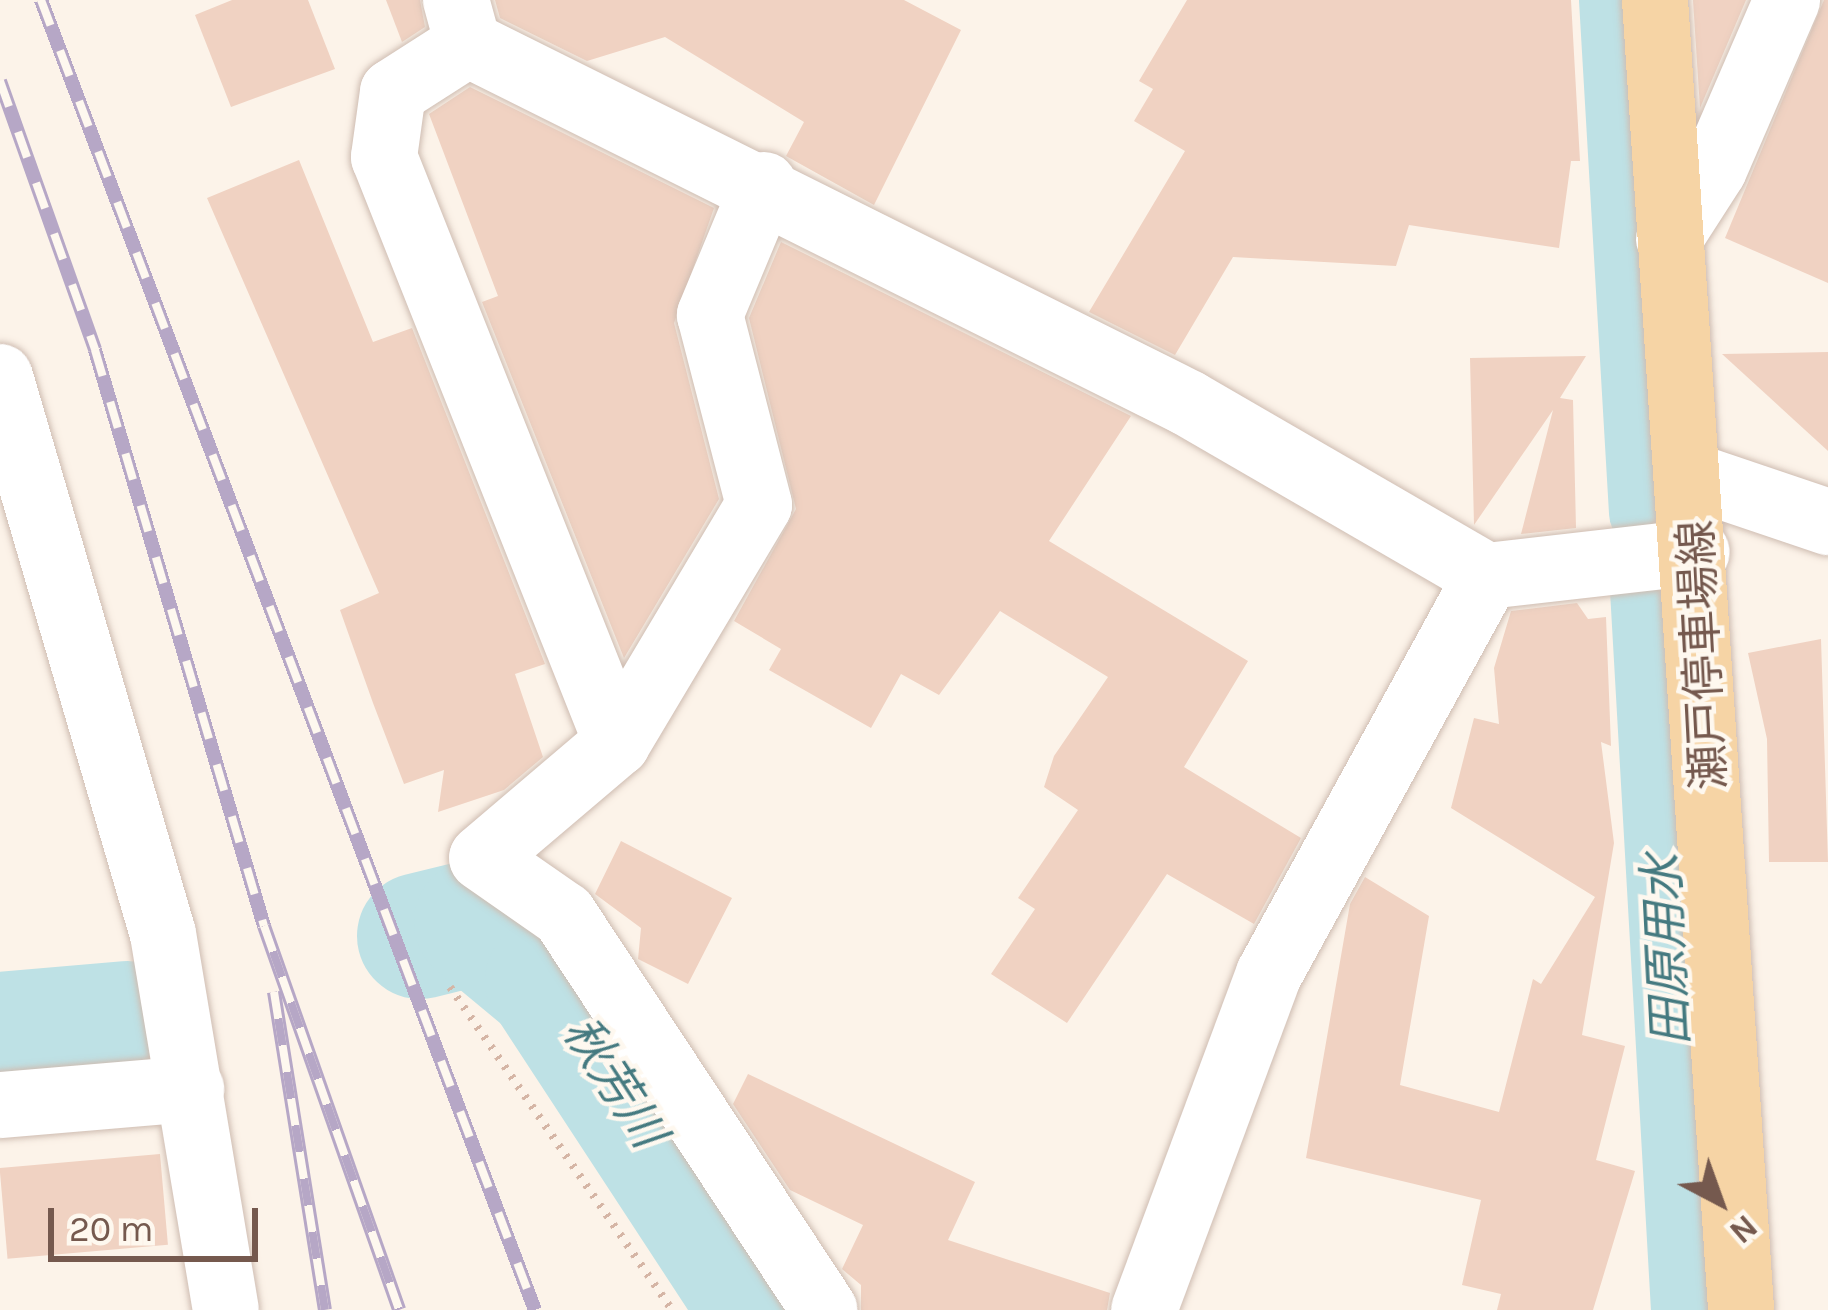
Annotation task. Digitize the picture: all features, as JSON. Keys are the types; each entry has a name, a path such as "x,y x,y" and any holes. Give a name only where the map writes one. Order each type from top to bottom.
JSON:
{"main road":[{"name":"瀬戸停車場線","path":"1655,0 1669,239 1697,552 1741,1310"}],"street":[{"path":"1669,239 1714,169 1786,0"},
{"path":"617,743 384,157 394,92 462,22 764,185 1188,404 1487,577 1697,552"},
{"path":"764,185 710,315 759,505 617,743 482,857 564,915 824,1310"},
{"path":"0,377 163,934 226,1310"},
{"path":"1692,476 1828,523"},
{"path":"1144,1310 1269,974 1487,577"},
{"path":"0,1105 191,1089"}],"path":[{"path":"450,987 672,1310"}],"building":[{"path":"232,0 308,0 335,69 231,107 195,15"},
{"path":"386,0 420,0 425,27 402,42"},
{"path":"495,0 904,0 961,30 874,205 786,156 804,122 665,37 587,61 500,18"},
{"path":"1187,0 1571,0 1580,161 1571,161 1559,248 1409,225 1396,266 1233,257 1175,355 1089,312 1185,151 1134,121 1153,89 1139,81"},
{"path":"1693,0 1746,0 1700,108"},
{"path":"1824,0 1828,0 1828,283 1725,238"},
{"path":"470,87 714,208 674,323 719,499 624,658 482,302 498,296 429,114"},
{"path":"299,160 373,342 412,328 545,664 515,674 543,757 504,790 438,812 444,770 404,784 373,703 340,610 379,593 207,198"},
{"path":"781,242 1131,416 1049,541 1248,661 1184,767 1301,838 1254,924 1167,874 1067,1023 991,974 1035,909 1018,898 1078,810 1044,787 1054,756 1108,677 1000,611 939,695 901,674 871,728 769,670 781,649 734,621 796,509 749,318"},
{"path":"1828,352 1828,451 1722,354"},
{"path":"1586,356 1560,398 1573,400 1576,528 1521,534 1553,410 1474,525 1470,358"},
{"path":"1577,603 1588,619 1606,617 1611,746 1601,742 1614,843 1582,1035 1625,1046 1596,1160 1635,1171 1593,1310 1497,1310 1501,1294 1462,1285 1481,1200 1306,1158 1350,904 1365,877 1429,916 1400,1085 1499,1112 1533,979 1541,984 1595,897 1451,808 1474,718 1499,724 1494,668 1511,611"},
{"path":"1821,639 1828,862 1769,862 1767,739 1748,653"},
{"path":"621,841 732,898 688,984 638,959 641,928 595,894"},
{"path":"748,1074 975,1182 948,1240 1110,1293 1107,1310 861,1310 861,1285 842,1269 863,1225 790,1190 733,1104"},
{"path":"160,1154 168,1245 8,1259 0,1168"}],"waterway":[{"name":"田原用水","path":"1615,0 1645,513"},
{"name":"田原用水","path":"1646,590 1687,1310"},
{"name":"秋芳川","path":"420,936 477,922 548,981 763,1310"},
{"name":"秋芳川","path":"0,1035 128,1024"}],"railway":[{"path":"41,0 535,1310"},
{"path":"0,81 95,350 264,926 399,1310"},
{"path":"274,992 325,1310"}]}
